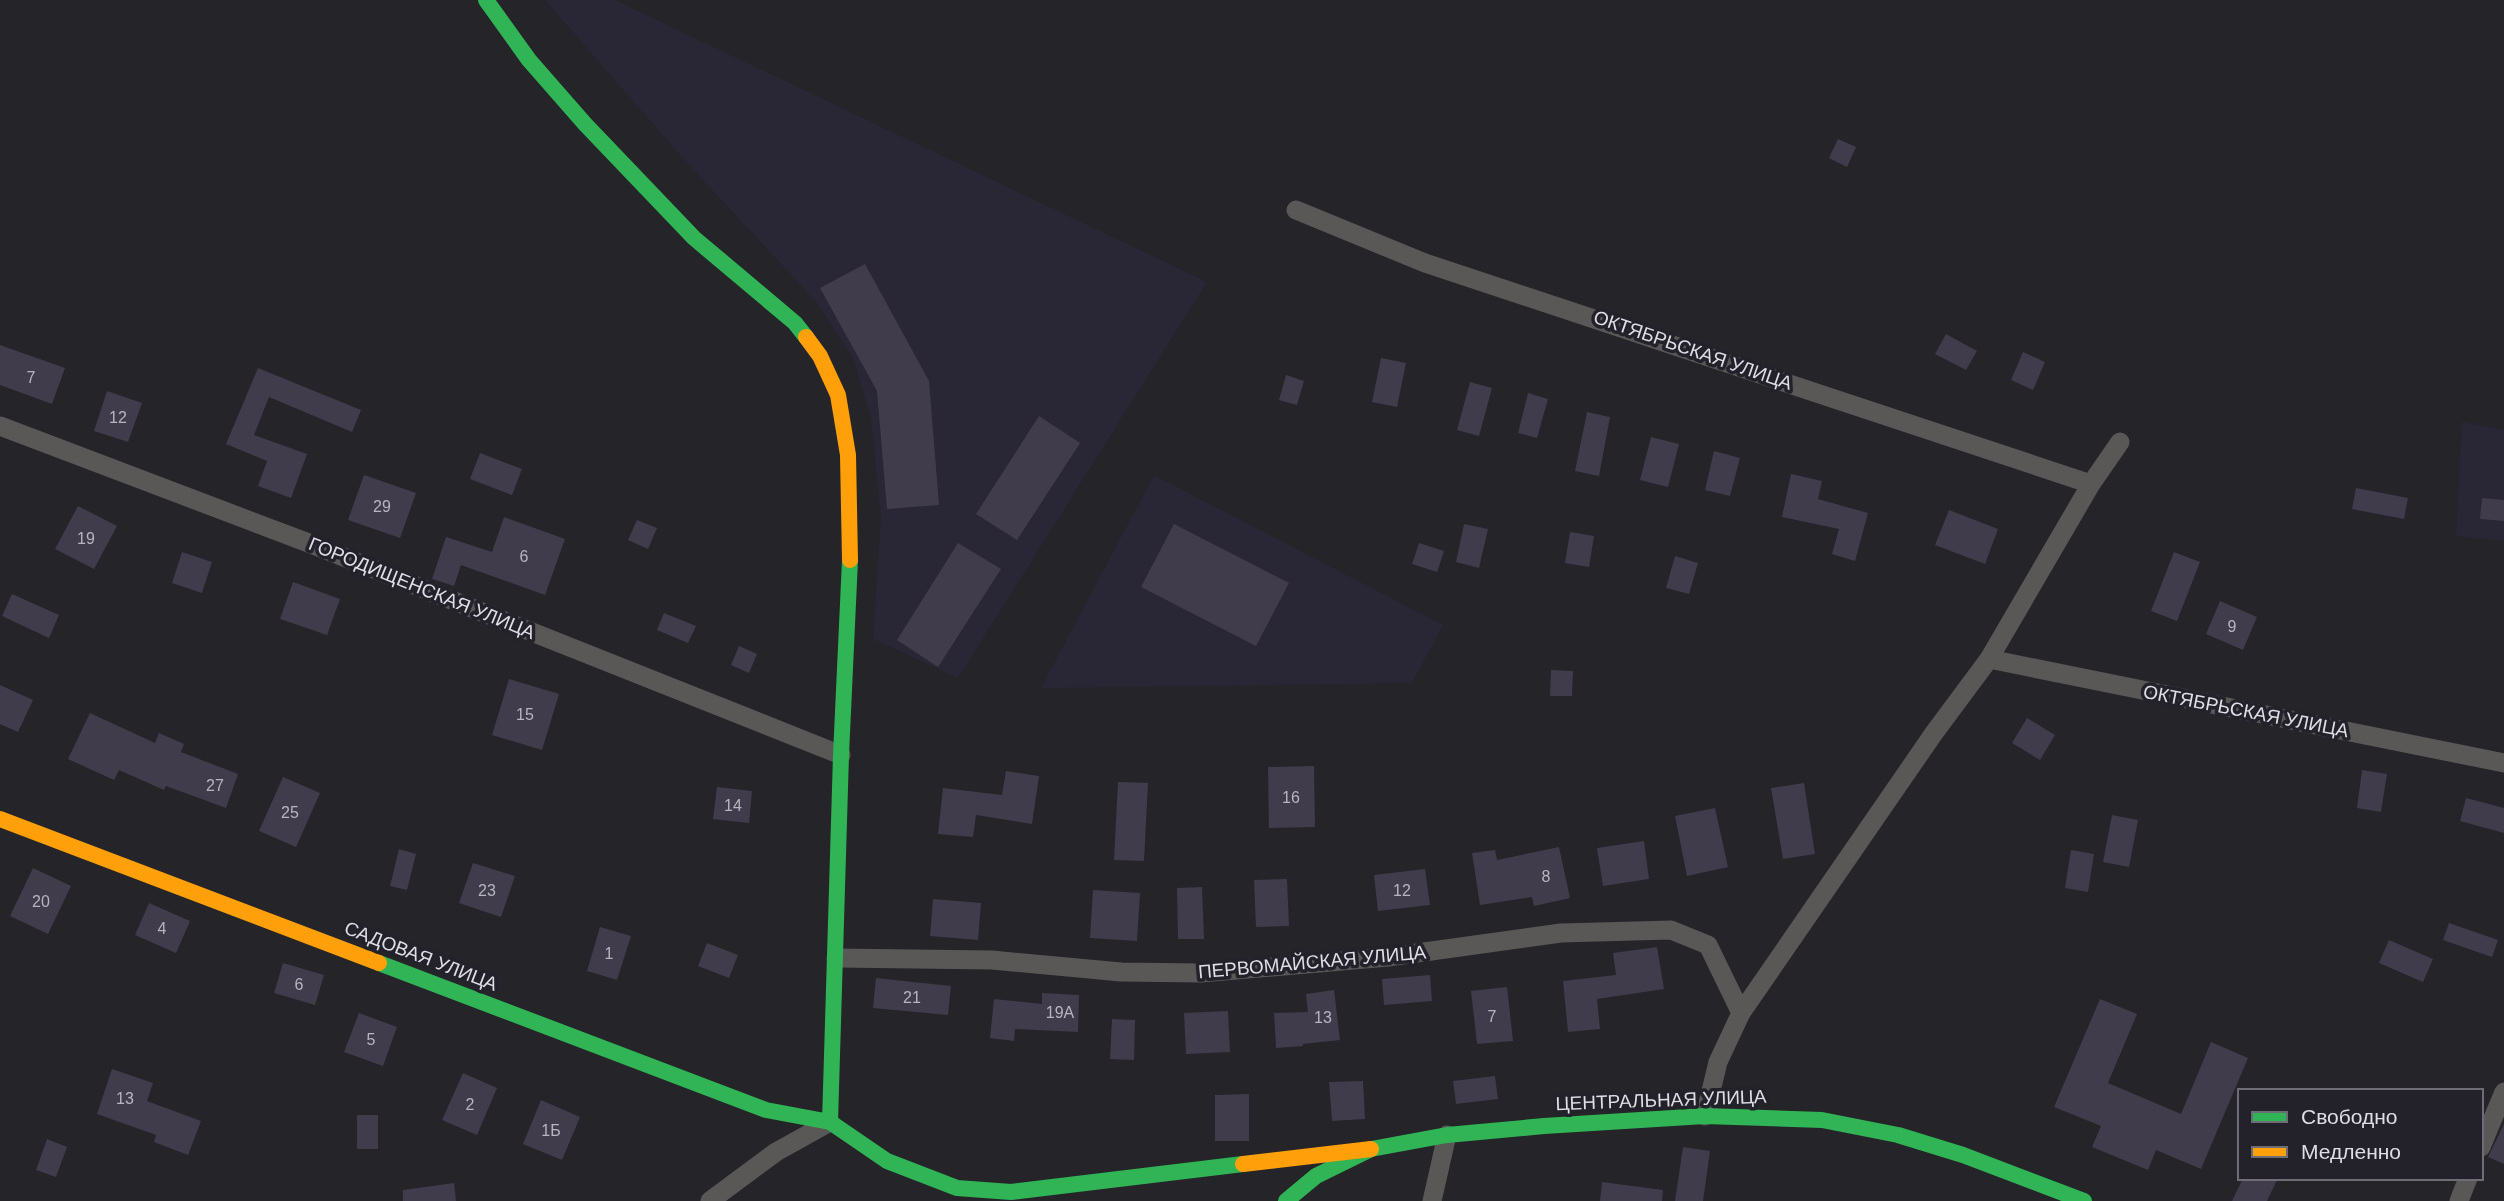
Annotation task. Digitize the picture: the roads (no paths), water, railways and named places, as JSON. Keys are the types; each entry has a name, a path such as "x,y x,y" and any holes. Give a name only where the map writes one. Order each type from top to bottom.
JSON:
{"street":[{"path":"486,0 529,60 585,124 694,238 795,323 820,356 838,395 848,455 850,562 841,755 830,1122"},
{"name":"ОКТЯБРЬСКАЯ УЛИЦА","path":"1296,210 1425,262 2091,484"},
{"name":"ГОРОДИЩЕНСКАЯ УЛИЦА","path":"0,426 306,542 841,755"},
{"path":"1705,1116 1718,1062 1741,1013 1934,733 1989,659 2091,484 2120,442"},
{"name":"ОКТЯБРЬСКАЯ УЛИЦА","path":"1989,659 2504,763"},
{"name":"САДОВАЯ УЛИЦА","path":"0,819 766,1110 830,1122"},
{"name":"ПЕРВОМАЙСКАЯ УЛИЦА","path":"836,958 992,960 1121,972 1201,973 1388,957 1561,933 1671,930 1708,945 1741,1013"},
{"path":"2483,1142 2504,1092"},
{"name":"ЦЕНТРАЛЬНАЯ УЛИЦА","path":"1286,1201 1316,1176 1371,1149 1447,1135 1705,1116 1822,1120 1898,1135 1963,1155 2084,1201"},
{"path":"830,1122 887,1161 957,1188 1011,1192 1371,1149"},
{"path":"710,1201 776,1152 830,1122"},
{"path":"1432,1201 1447,1135"},
{"path":"2459,1201 2467,1180"}]}
